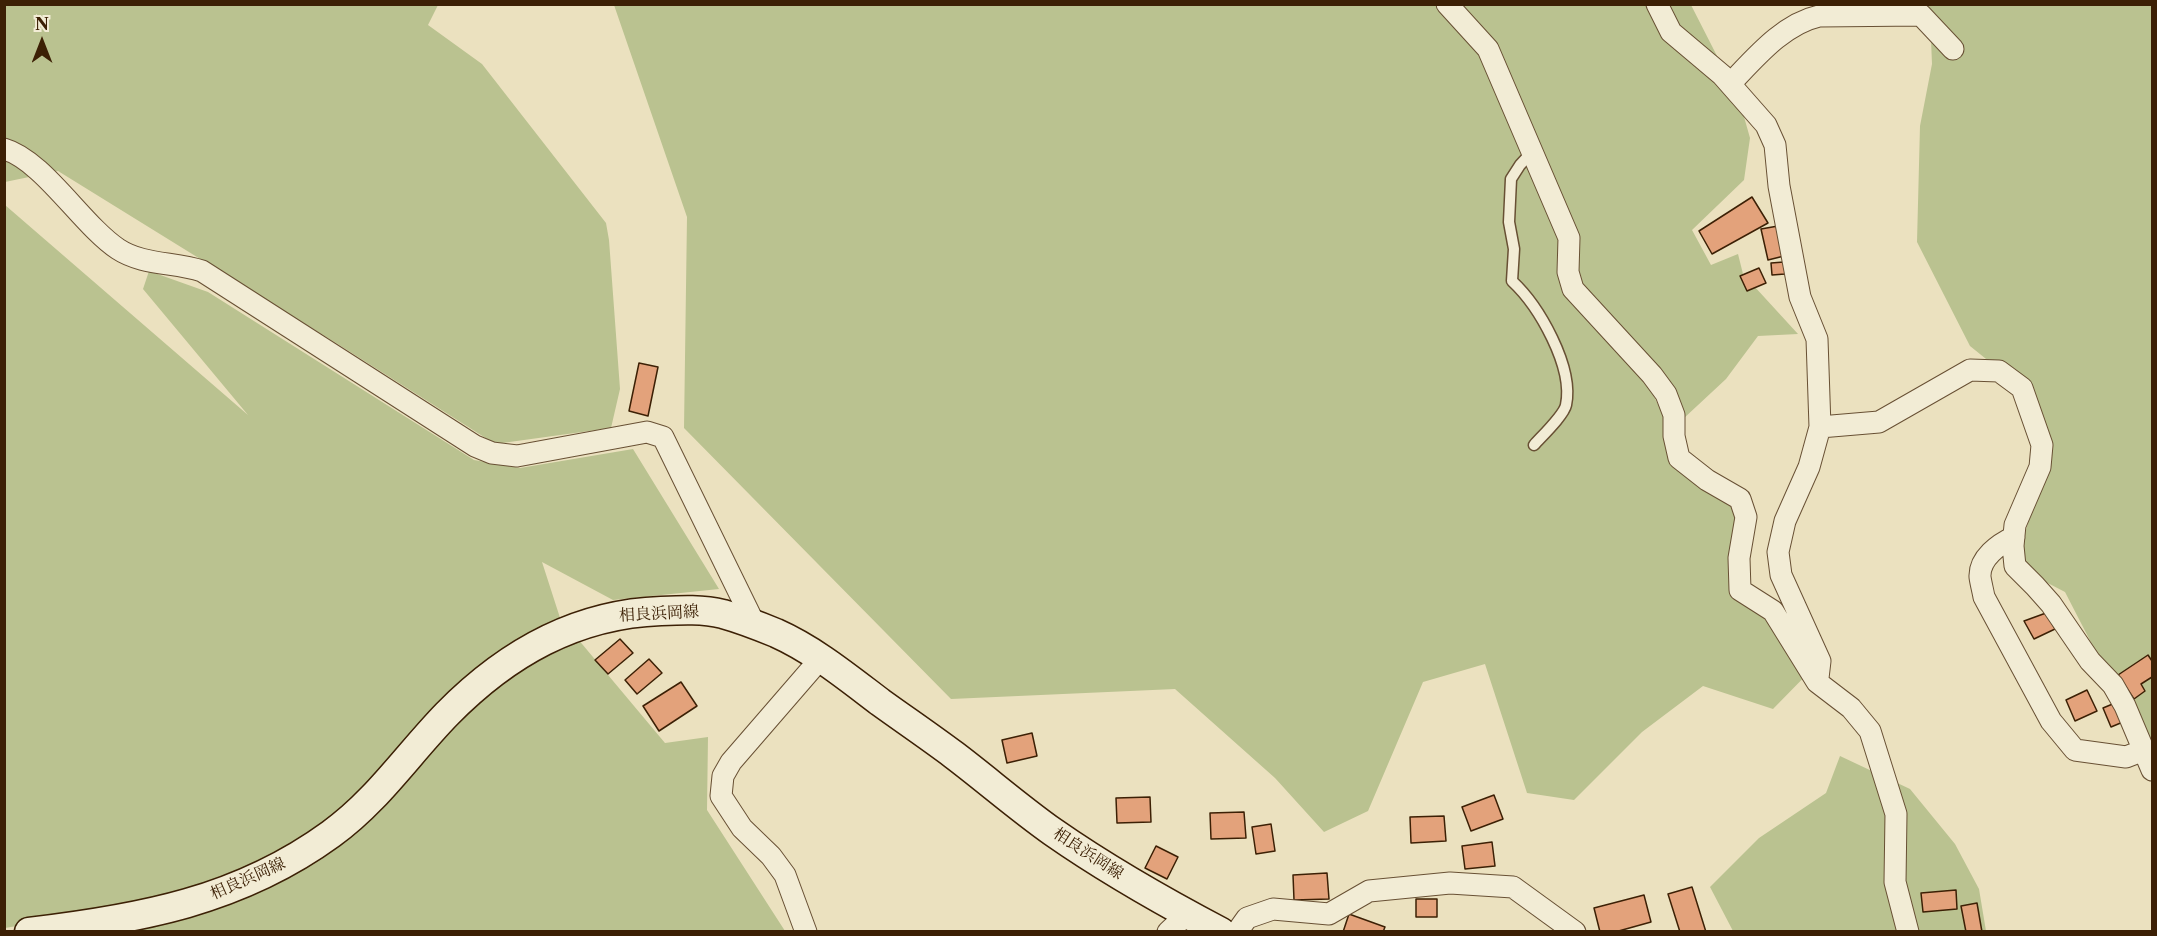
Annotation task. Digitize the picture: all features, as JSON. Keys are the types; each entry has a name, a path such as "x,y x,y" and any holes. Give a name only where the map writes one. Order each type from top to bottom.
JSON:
{"main road":[{"name":"相良浜岡線","path":"29,932 119,919 178,907 223,893 281,866 332,834 372,799 444,716 497,668 535,645 569,629 608,617 638,612 693,610 723,614 755,625 778,634 821,658 1178,923 1221,932"}],"street":[{"path":"1447,4 1488,49 1569,238 1568,272 1573,289 1652,375 1666,394 1674,414 1674,436 1679,459 1707,480 1740,499 1746,517 1739,558 1740,590 1773,611 1817,682 1851,708 1869,731 1896,814 1895,882 1908,932"},
{"path":"1657,4 1671,32 1722,75 1766,125 1775,145 1779,186 1800,297 1817,339 1820,427 1809,467 1785,521 1778,552 1781,574 1820,661 1817,682"},
{"path":"1730,84 1770,44 1803,20 1819,16 1921,15 1953,49"},
{"path":"4,149 29,161 103,238 120,250 140,260 183,265 202,271 475,446 492,453 517,456 647,432 663,437 755,625"},
{"path":"1820,427 1879,422 1970,370 1999,371 2022,388 2042,445 2040,467 2015,525 2015,566 2050,604 2090,661 2113,685 2125,706 2152,770"},
{"path":"2014,537 1998,544 1984,561 1980,575 1984,597 2051,721 2075,750 2126,757 2144,750"},
{"path":"806,932 785,875 771,856 742,828 721,796 723,776 730,762 821,658"},
{"path":"1237,932 1248,918 1273,909 1329,914 1369,891 1450,883 1513,887 1575,932"}],"lane":[{"path":"1532,152 1511,179 1509,222 1514,249 1512,281 1543,320 1567,382 1566,408 1534,445"}],"green space":[{"path":"5,5 438,5 428,25 482,64 606,223 620,389 611,428 495,444 58,171 5,182"},
{"path":"614,5 1691,5 1739,99 1750,138 1744,180 1692,230 1711,265 1738,254 1743,274 1798,334 1758,336 1726,379 1683,419 1634,357 1674,436 1746,517 1740,590 1820,661 1773,709 1703,686 1642,732 1574,800 1527,793 1485,664 1423,682 1368,811 1324,832 1275,778 1175,689 951,699 684,428 687,217"},
{"path":"1820,5 2152,5 2152,770 2134,726 2065,592 2015,566 2051,447 2022,388 1970,346 1917,242 1920,126 1932,64 1930,15 1832,16"},
{"path":"5,205 248,415 143,289 149,271 208,292 474,460 520,468 633,449 719,589 613,600 542,562 562,624 567,626 665,743 708,737 707,810 785,931 16,931 172,900 5,928"},
{"path":"1840,756 1910,789 1955,844 1979,889 1986,931 1733,931 1710,887 1759,838 1826,793"}],"building":[{"path":"1752,197 1768,223 1712,254 1699,231"},
{"path":"1778,226 1784,256 1768,260 1761,229"},
{"path":"1784,262 1785,274 1772,275 1771,263"},
{"path":"1759,268 1766,283 1747,291 1740,276"},
{"path":"639,363 658,367 648,416 629,411"},
{"path":"2046,613 2055,629 2034,639 2024,621"},
{"path":"620,639 633,653 608,674 595,660"},
{"path":"2148,655 2152,661 2152,677 2141,684 2145,691 2134,699 2118,675"},
{"path":"649,659 662,673 637,694 625,680"},
{"path":"681,682 697,706 659,731 643,706"},
{"path":"2087,690 2097,711 2075,721 2066,700"},
{"path":"2115,703 2123,722 2111,727 2103,708"},
{"path":"1032,733 1037,756 1007,763 1002,740"},
{"path":"1494,795 1503,819 1471,831 1462,807"},
{"path":"1150,797 1151,822 1117,823 1116,798"},
{"path":"1244,812 1246,838 1211,839 1210,813"},
{"path":"1444,816 1446,841 1411,843 1410,817"},
{"path":"1271,824 1275,851 1256,854 1252,827"},
{"path":"1492,842 1495,866 1465,869 1462,846"},
{"path":"1156,846 1178,857 1167,879 1145,868"},
{"path":"1327,873 1329,899 1294,900 1293,875"},
{"path":"1692,887 1706,932 1680,932 1668,894"},
{"path":"1956,890 1957,909 1923,912 1921,893"},
{"path":"1644,895 1651,922 1615,932 1600,932 1594,908"},
{"path":"1416,899 1437,899 1437,917 1416,917"},
{"path":"1977,903 1982,932 1966,932 1961,906"},
{"path":"1349,914 1385,927 1383,932 1343,932"}]}
